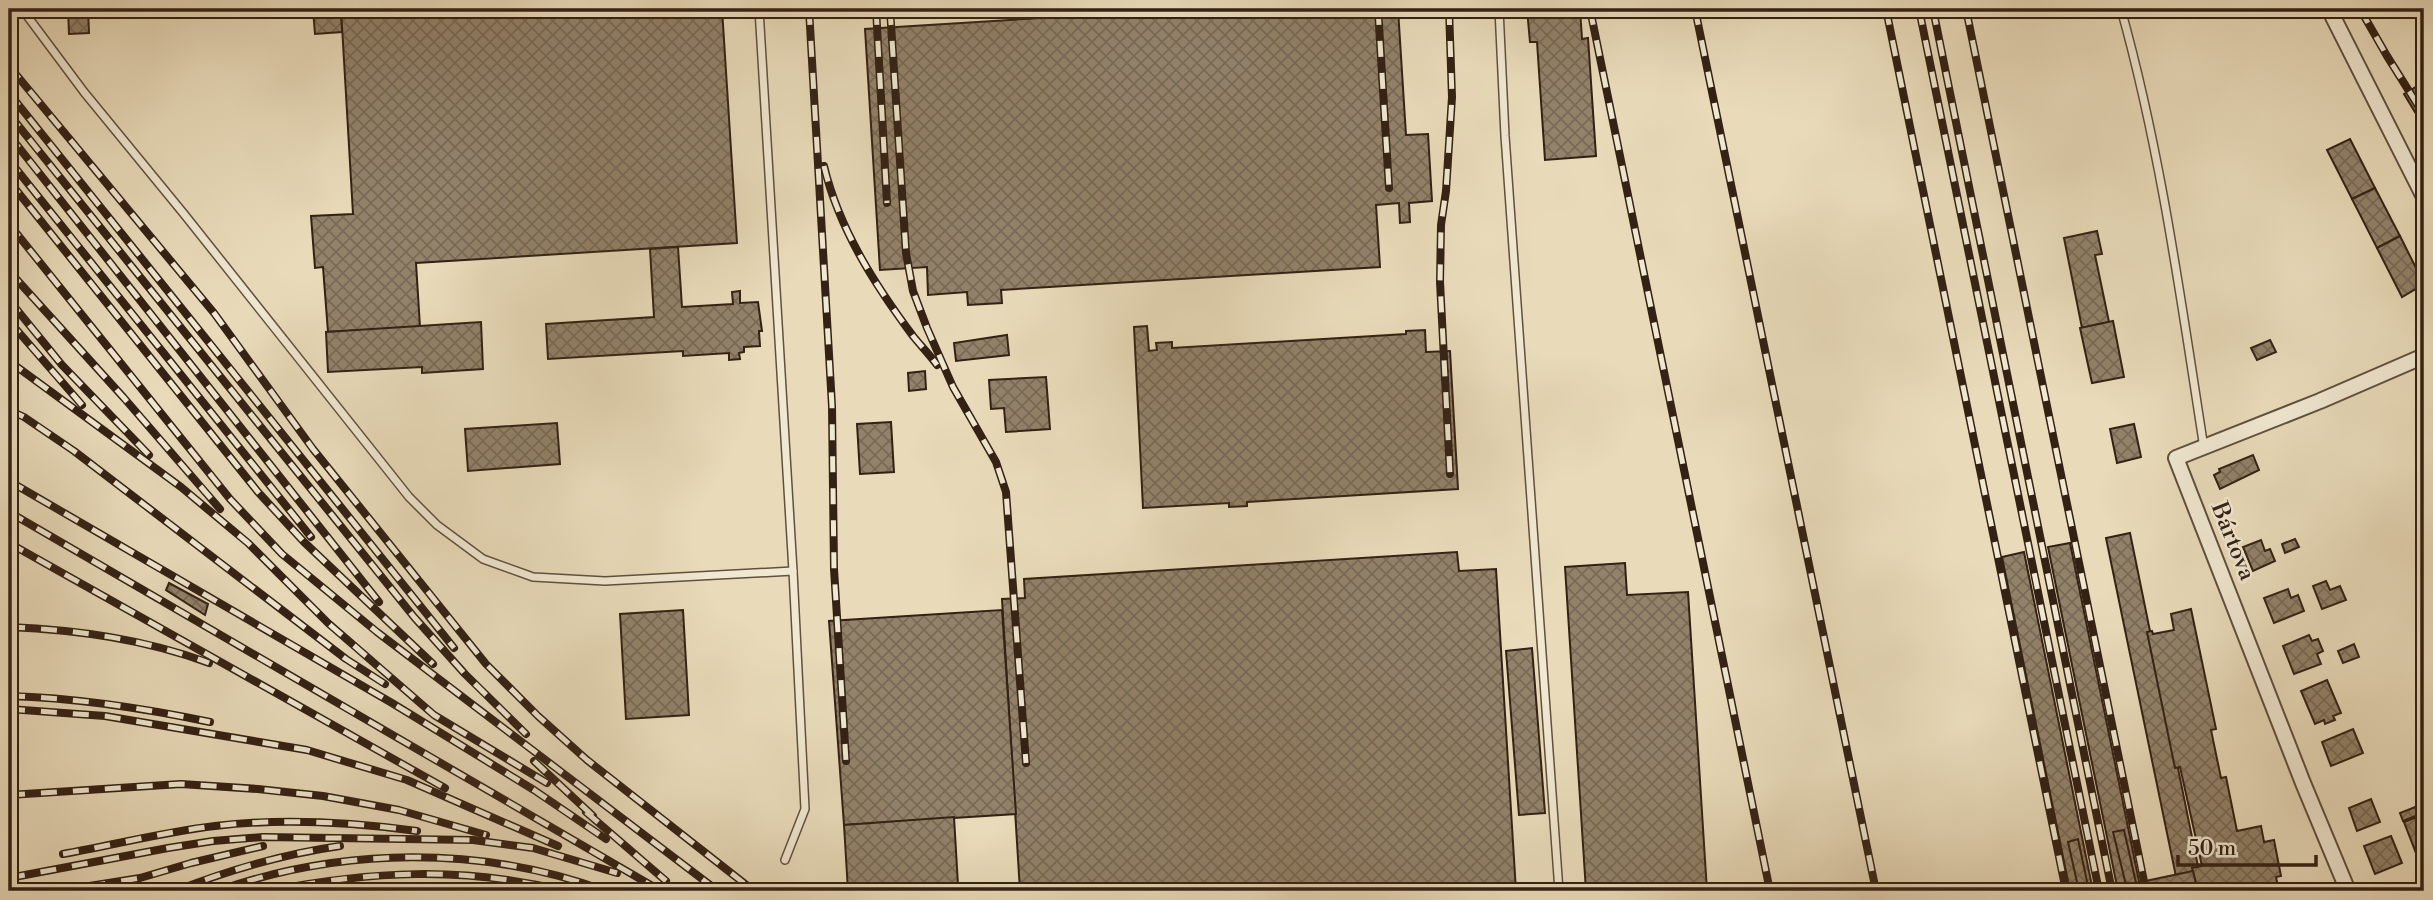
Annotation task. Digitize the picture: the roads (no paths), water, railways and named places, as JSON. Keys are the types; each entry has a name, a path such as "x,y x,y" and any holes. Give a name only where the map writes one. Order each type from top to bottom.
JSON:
{"street":[{"path":"2329,9 2424,197"},
{"name":"Bártova","path":"2348,891 2176,458 2204,449 2424,356"}],"lane":[{"path":"22,9 84,92 409,497 437,525 482,559 533,577 605,582 793,571"},
{"path":"759,9 805,809 785,860"},
{"path":"1499,9 1504,136 1559,891"},
{"path":"2121,9 2142,83 2177,277 2204,449"}],"railway":[{"path":"809,9 832,406 834,569 846,761"},
{"path":"876,9 887,203"},
{"path":"890,9 906,253 913,291 953,387 996,462 1006,492 1026,763"},
{"path":"1378,9 1389,188"},
{"path":"1449,9 1452,97 1441,225 1440,282 1450,474"},
{"path":"1590,9 1770,891"},
{"path":"1695,9 1876,891"},
{"path":"1886,9 2066,891"},
{"path":"1919,9 2099,891"},
{"path":"1933,9 2112,891"},
{"path":"1966,9 2146,891"},
{"path":"2360,9 2424,115"},
{"path":"9,66 214,313 313,449 486,664 587,760 754,891"},
{"path":"9,93 454,648"},
{"path":"9,114 414,617 465,674 526,734"},
{"path":"9,135 379,602"},
{"path":"9,160 311,537"},
{"path":"824,166 839,212 860,256 899,317 937,365"},
{"path":"9,181 258,492 304,542 433,664"},
{"path":"9,224 230,499 282,554 377,632 718,891"},
{"path":"9,271 220,509"},
{"path":"9,300 62,365 149,455"},
{"path":"9,321 82,405"},
{"path":"9,361 181,487 248,543 328,623 434,715 547,783"},
{"path":"9,410 74,451 346,659 385,684"},
{"path":"9,481 392,703 534,790 606,839"},
{"path":"9,512 661,891"},
{"path":"9,543 445,788"},
{"path":"9,627 111,637 209,663"},
{"path":"9,696 110,704 210,722"},
{"path":"9,709 105,716 307,750 407,780 558,846"},
{"path":"534,761 593,816"},
{"path":"9,795 181,784 258,789 323,796 399,810 486,835"},
{"path":"586,812 666,881"},
{"path":"63,854 177,832 265,822 367,825 417,831"},
{"path":"9,878 168,848 263,837 473,840 533,848 617,873"},
{"path":"58,891 140,878 263,846"},
{"path":"175,891 256,864 340,846"},
{"path":"217,891 264,876 313,866 411,857 510,865 559,876 606,891"},
{"path":"268,891 343,879 416,874 490,878 565,891"}]}
